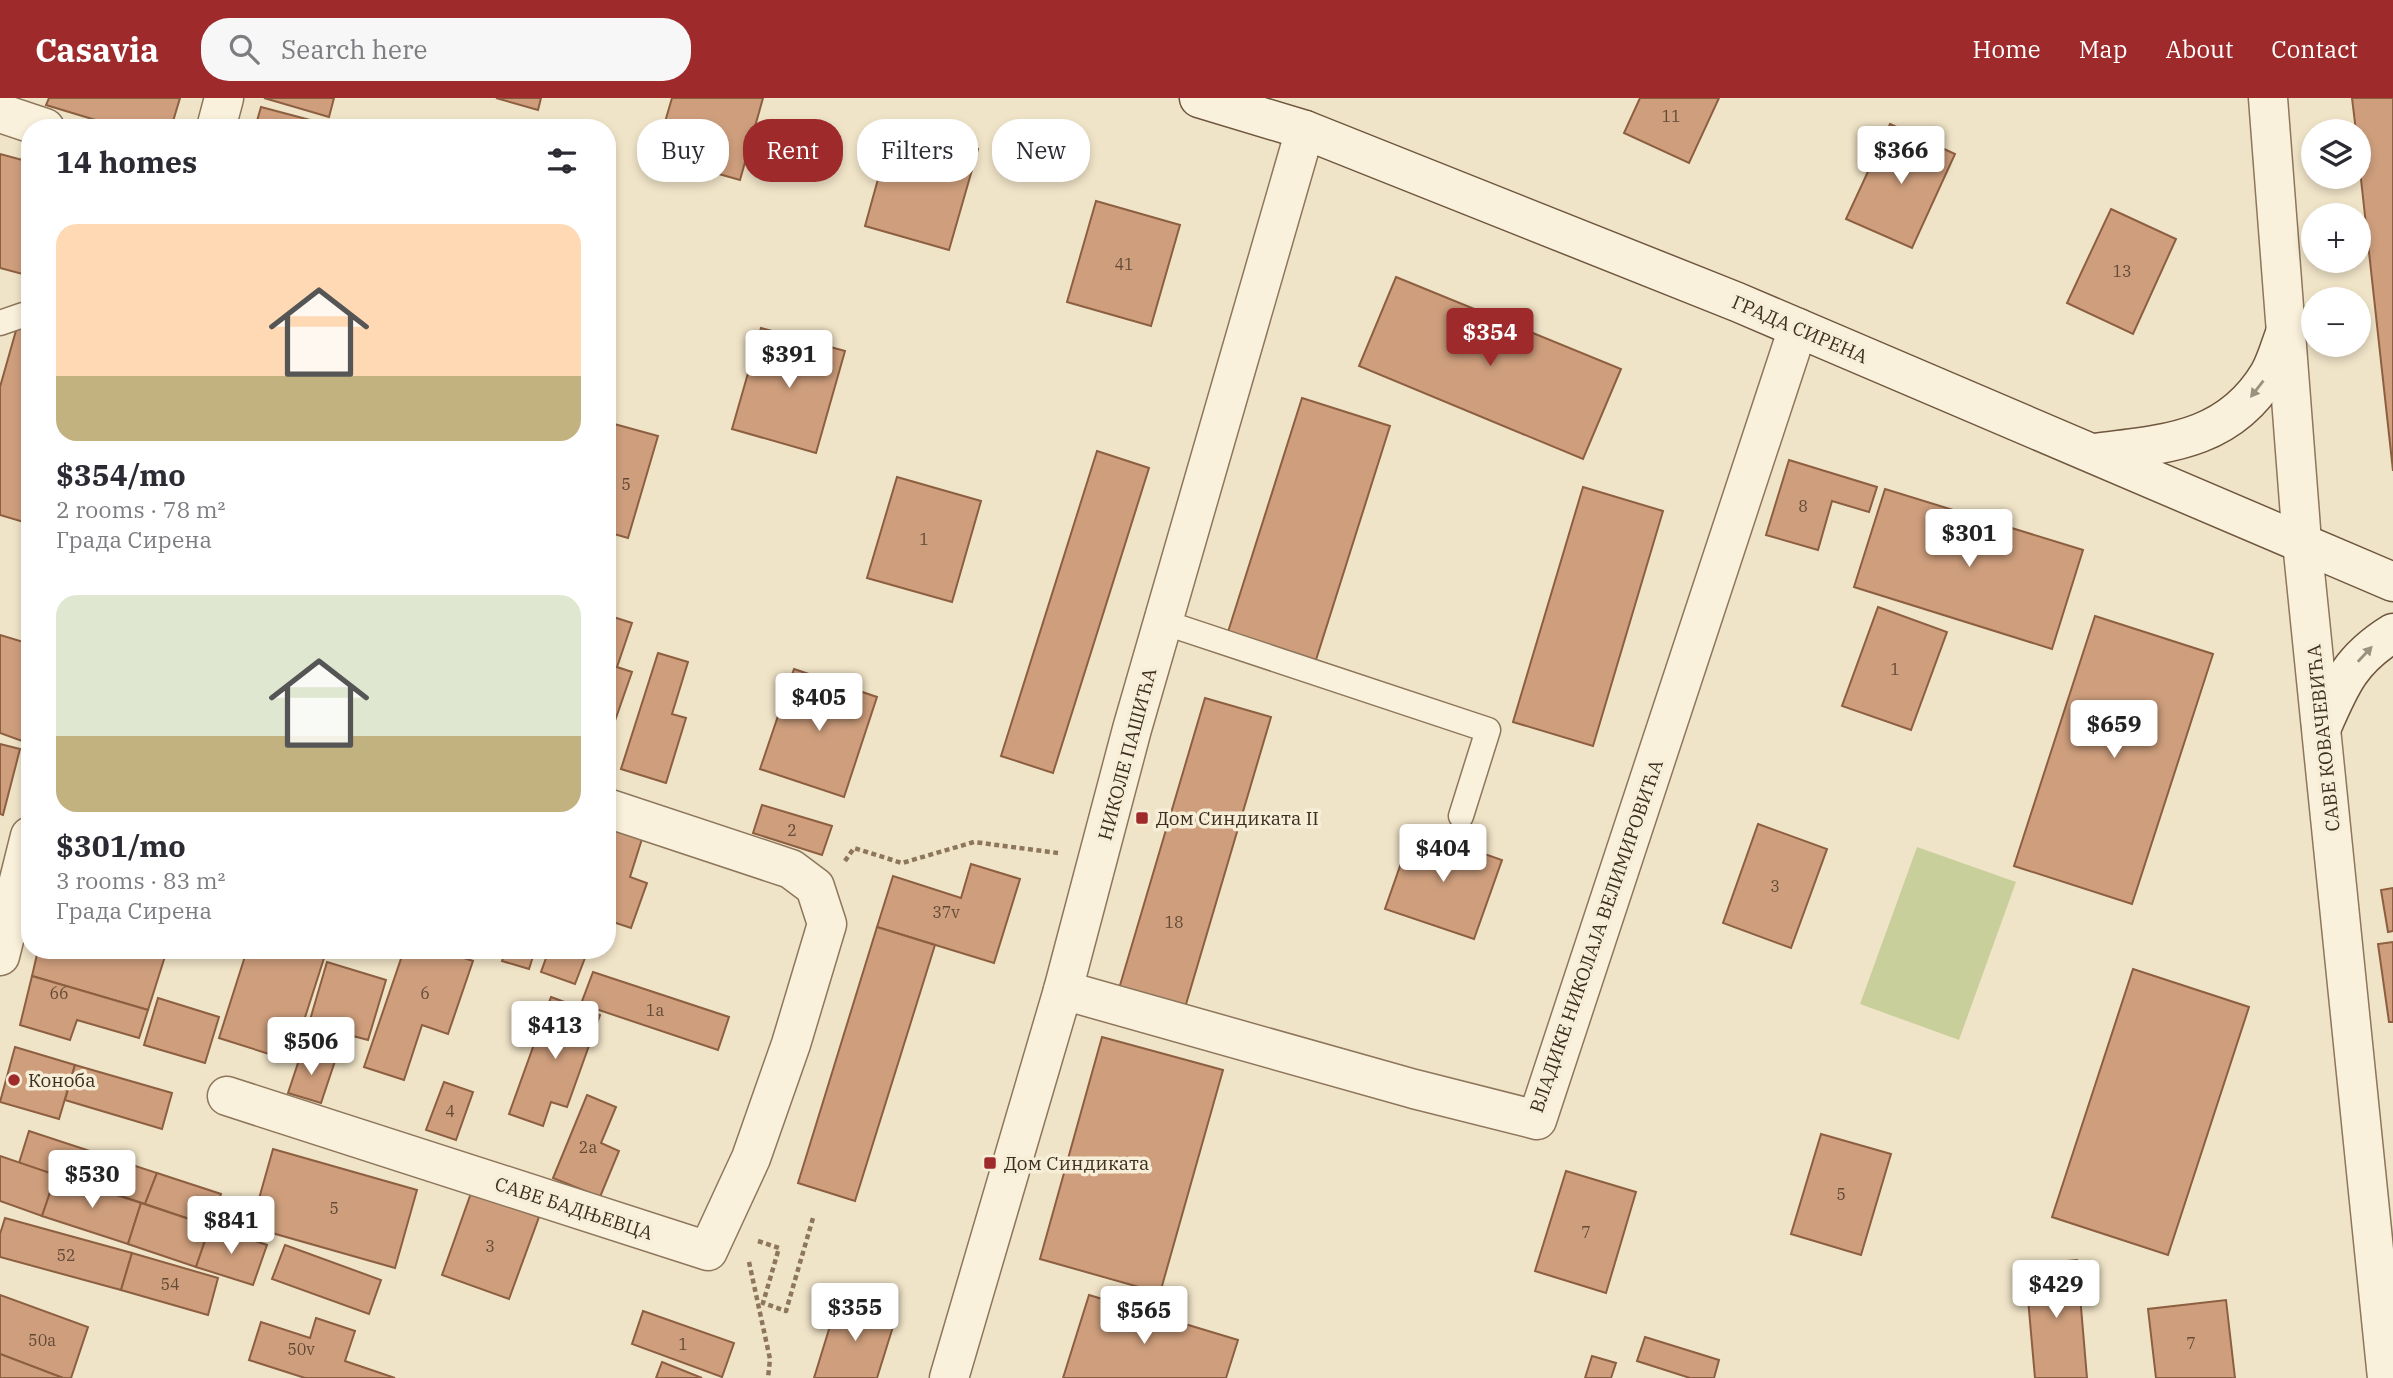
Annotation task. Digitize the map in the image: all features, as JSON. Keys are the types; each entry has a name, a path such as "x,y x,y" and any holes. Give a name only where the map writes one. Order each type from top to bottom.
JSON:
{"street":[{"path":"218,119 224,98"},
{"name":"ГРАДА СИРЕНА","path":"1199,98 1305,130 1798,328 2393,582"},
{"name":"САВЕ КОВАЧЕВИЋА","path":"2268,98 2302,542 2387,1378"},
{"path":"0,113 21,120"},
{"name":"НИКОЛЕ ПАШИЋА","path":"949,1378 1063,990 1232,374 1305,130"},
{"name":"ВЛАДИКЕ НИКОЛАЈА ВЕЛИМИРОВИЋА","path":"1063,990 1401,1085 1537,1120 1798,328"},
{"path":"2093,453 2161,445 2198,437 2224,422 2248,401 2269,373 2287,328"},
{"path":"2322,727 2341,684 2367,649 2393,634"},
{"name":"САВЕ БАДЊЕВЦА","path":"228,1096 708,1251 751,1158 791,1044 827,924 814,887 791,869 616,811"},
{"path":"0,956 21,872"}],"lane":[{"path":"0,323 21,316"},
{"path":"1163,622 1488,730 1461,816"}],"path":[{"path":"854,848 902,863 974,842 1098,859"},
{"path":"779,1248 763,1303 786,1311 813,1219"},
{"path":"747,1248 770,1359 768,1378"}],"green space":[{"path":"1917,847 2016,882 1959,1040 1860,1004"}],"building":[{"path":"49,98 180,98 174,119 92,119 46,105"},
{"path":"264,98 334,98 329,117"},
{"path":"496,98 541,98 538,110"},
{"path":"672,98 763,98 757,119 743,119 743,169 740,180 729,177 729,119 666,119"},
{"path":"1640,98 1719,98 1689,163 1624,133"},
{"path":"2352,98 2393,98 2393,471 2371,270 2371,203 2364,203 2362,189 2371,189 2371,119 2355,119"},
{"path":"261,107 306,119 258,119"},
{"path":"1890,124 1955,154 1912,248 1846,219"},
{"path":"0,154 21,160 21,274 0,268"},
{"path":"877,182 969,182 949,250 865,226"},
{"path":"1096,201 1180,225 1151,326 1067,302"},
{"path":"2111,209 2176,239 2133,334 2067,303"},
{"path":"1396,277 1621,369 1583,459 1359,366"},
{"path":"17,327 21,328 21,521 0,515 0,387"},
{"path":"761,328 845,351 816,453 732,429"},
{"path":"1302,398 1390,426 1315,663 1227,635"},
{"path":"616,424 658,436 628,538 616,535"},
{"path":"1097,451 1149,468 1053,773 1001,756"},
{"path":"1789,460 1877,487 1869,512 1832,501 1818,550 1766,535"},
{"path":"897,477 981,501 952,602 867,578"},
{"path":"1583,487 1663,511 1593,746 1513,722"},
{"path":"1885,489 2083,550 2052,649 1854,587"},
{"path":"1878,607 1947,632 1911,730 1842,706"},
{"path":"2095,616 2213,654 2132,904 2014,866"},
{"path":"616,618 632,623 617,667 632,672 616,718"},
{"path":"0,635 21,641 21,741 0,733"},
{"path":"658,653 688,662 672,714 686,718 666,783 621,769"},
{"path":"794,669 877,697 844,797 760,769"},
{"path":"1205,698 1271,717 1184,1011 1118,992"},
{"path":"0,744 20,749 3,815 0,814"},
{"path":"762,805 832,826 822,855 753,833"},
{"path":"1758,824 1827,849 1791,948 1723,923"},
{"path":"1413,829 1502,860 1474,939 1385,909"},
{"path":"616,830 642,839 630,877 647,883 631,928 616,923"},
{"path":"971,864 1020,879 994,963 877,927 893,876 961,898"},
{"path":"2393,888 2393,931 2388,932 2381,890"},
{"path":"877,927 935,945 855,1201 798,1183"},
{"path":"2393,942 2393,1022 2389,1022 2378,944"},
{"path":"36,959 164,959 148,1010 32,976"},
{"path":"244,959 324,959 291,1061 219,1038"},
{"path":"401,959 473,961 448,1034 422,1025 404,1080 364,1067"},
{"path":"503,959 532,959 529,969 502,961"},
{"path":"546,959 585,959 575,984 541,972"},
{"path":"327,962 386,980 368,1040 338,1032 335,1046 305,1037"},
{"path":"2133,969 2249,1007 2168,1255 2052,1217"},
{"path":"593,972 729,1017 718,1050 581,1004"},
{"path":"32,976 148,1010 139,1038 77,1020 70,1040 20,1025"},
{"path":"551,997 600,1015 567,1107 551,1102 543,1126 509,1114"},
{"path":"158,998 219,1017 205,1063 144,1045"},
{"path":"1102,1037 1223,1070 1160,1293 1040,1259"},
{"path":"15,1047 75,1065 59,1119 0,1102"},
{"path":"302,1051 335,1061 321,1103 288,1093"},
{"path":"75,1065 172,1093 162,1129 65,1100"},
{"path":"444,1082 473,1092 456,1140 426,1130"},
{"path":"587,1095 616,1107 601,1143 619,1151 600,1197 553,1178"},
{"path":"29,1131 157,1173 145,1204 19,1163"},
{"path":"1821,1134 1891,1154 1861,1255 1791,1234"},
{"path":"273,1149 417,1190 395,1268 251,1227"},
{"path":"0,1156 56,1175 42,1216 0,1201"},
{"path":"1566,1171 1636,1192 1606,1293 1535,1271"},
{"path":"157,1173 221,1194 210,1226 145,1204"},
{"path":"56,1175 141,1203 128,1244 42,1216"},
{"path":"471,1193 539,1217 509,1299 442,1275"},
{"path":"141,1203 210,1226 196,1267 128,1244"},
{"path":"5,1218 132,1253 121,1290 0,1257 0,1234"},
{"path":"210,1226 267,1245 253,1285 196,1267"},
{"path":"285,1245 381,1280 369,1314 272,1279"},
{"path":"132,1253 218,1278 208,1315 121,1290"},
{"path":"2077,1260 2087,1378 2035,1378 2025,1265"},
{"path":"0,1295 88,1327 71,1378 63,1378 0,1354"},
{"path":"1089,1295 1238,1340 1226,1378 1063,1378"},
{"path":"838,1300 896,1317 877,1378 814,1378"},
{"path":"2226,1300 2235,1378 2156,1378 2148,1309"},
{"path":"643,1311 734,1343 722,1377 632,1344"},
{"path":"316,1318 355,1331 345,1361 395,1378 305,1378 249,1360 261,1322 310,1338"},
{"path":"1645,1337 1719,1360 1714,1378 1690,1378 1637,1361"},
{"path":"0,1354 63,1378 0,1378"},
{"path":"1592,1356 1616,1363 1611,1378 1585,1378"},
{"path":"662,1362 702,1378 656,1378"}],"place":[{"name":"Дом Синдиката II","path":"1142,818"},
{"name":"Коноба","path":"14,1080"},
{"name":"Дом Синдиката","path":"990,1163"}]}
